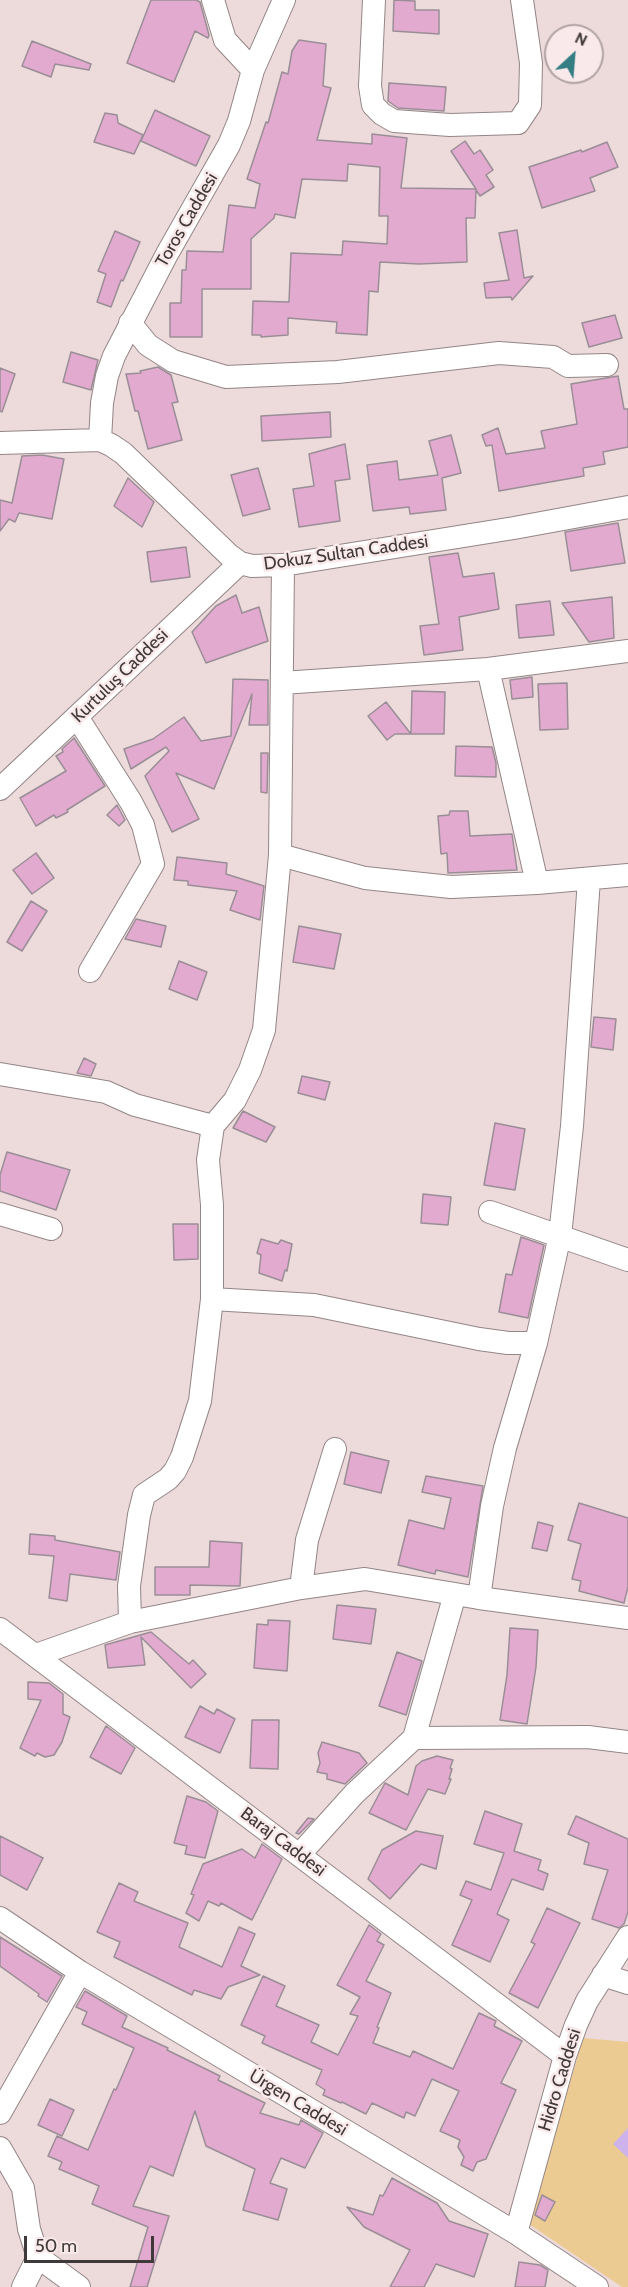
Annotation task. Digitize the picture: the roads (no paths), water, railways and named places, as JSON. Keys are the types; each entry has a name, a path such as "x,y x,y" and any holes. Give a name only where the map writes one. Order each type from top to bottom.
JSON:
{"street":[{"path":"213,0 225,40 253,70"},
{"name":"Toros Caddesi","path":"100,440 102,403 107,376 130,323 229,145 239,121 253,70 284,0"},
{"path":"374,0 370,86 373,105 394,121 450,125 518,123 531,105 531,63 522,0"},
{"path":"130,323 148,345 173,362 226,377 338,372 499,353 553,357 568,366 607,365"},
{"path":"0,443 100,440"},
{"name":"Dokuz Sultan Caddesi","path":"100,440 123,453 229,555 240,563 252,567 283,565 628,507"},
{"name":"Kurtuluş Caddesi","path":"0,789 240,563"},
{"path":"130,1622 129,1586 144,1495 168,1479 175,1471 200,1401 212,1299 212,1205 208,1160 213,1126 235,1100 250,1070 264,1030 280,855 283,565"},
{"path":"282,683 488,669 628,651"},
{"path":"488,669 537,883"},
{"path":"77,717 143,825 153,864 90,971"},
{"path":"280,855 365,878 451,887 537,883 628,874"},
{"path":"479,1598 483,1583 492,1506 505,1448 536,1344 560,1236 572,1126 589,879"},
{"path":"0,1074 106,1092 135,1105 213,1126"},
{"path":"490,1212 628,1260"},
{"path":"0,1214 51,1229"},
{"path":"212,1299 314,1305 479,1339 536,1344"},
{"path":"301,1588 306,1540 334,1449"},
{"path":"36,1655 130,1622 301,1588 365,1579 479,1598 628,1618"},
{"path":"300,1854 354,1794 414,1738 455,1594"},
{"name":"Baraj Caddesi","path":"0,1629 565,2056"},
{"path":"414,1738 588,1737 628,1742"},
{"name":"Ürgen Caddesi","path":"0,1918 80,1972 516,2233 597,2287"},
{"name":"Hidro Caddesi","path":"516,2233 565,2056 584,2009 628,1937"},
{"path":"0,2113 80,1972"},
{"path":"603,1975 628,1983"},
{"path":"0,2148 23,2188 29,2229 38,2257 79,2287"},
{"path":"23,2287 38,2257"}]}
